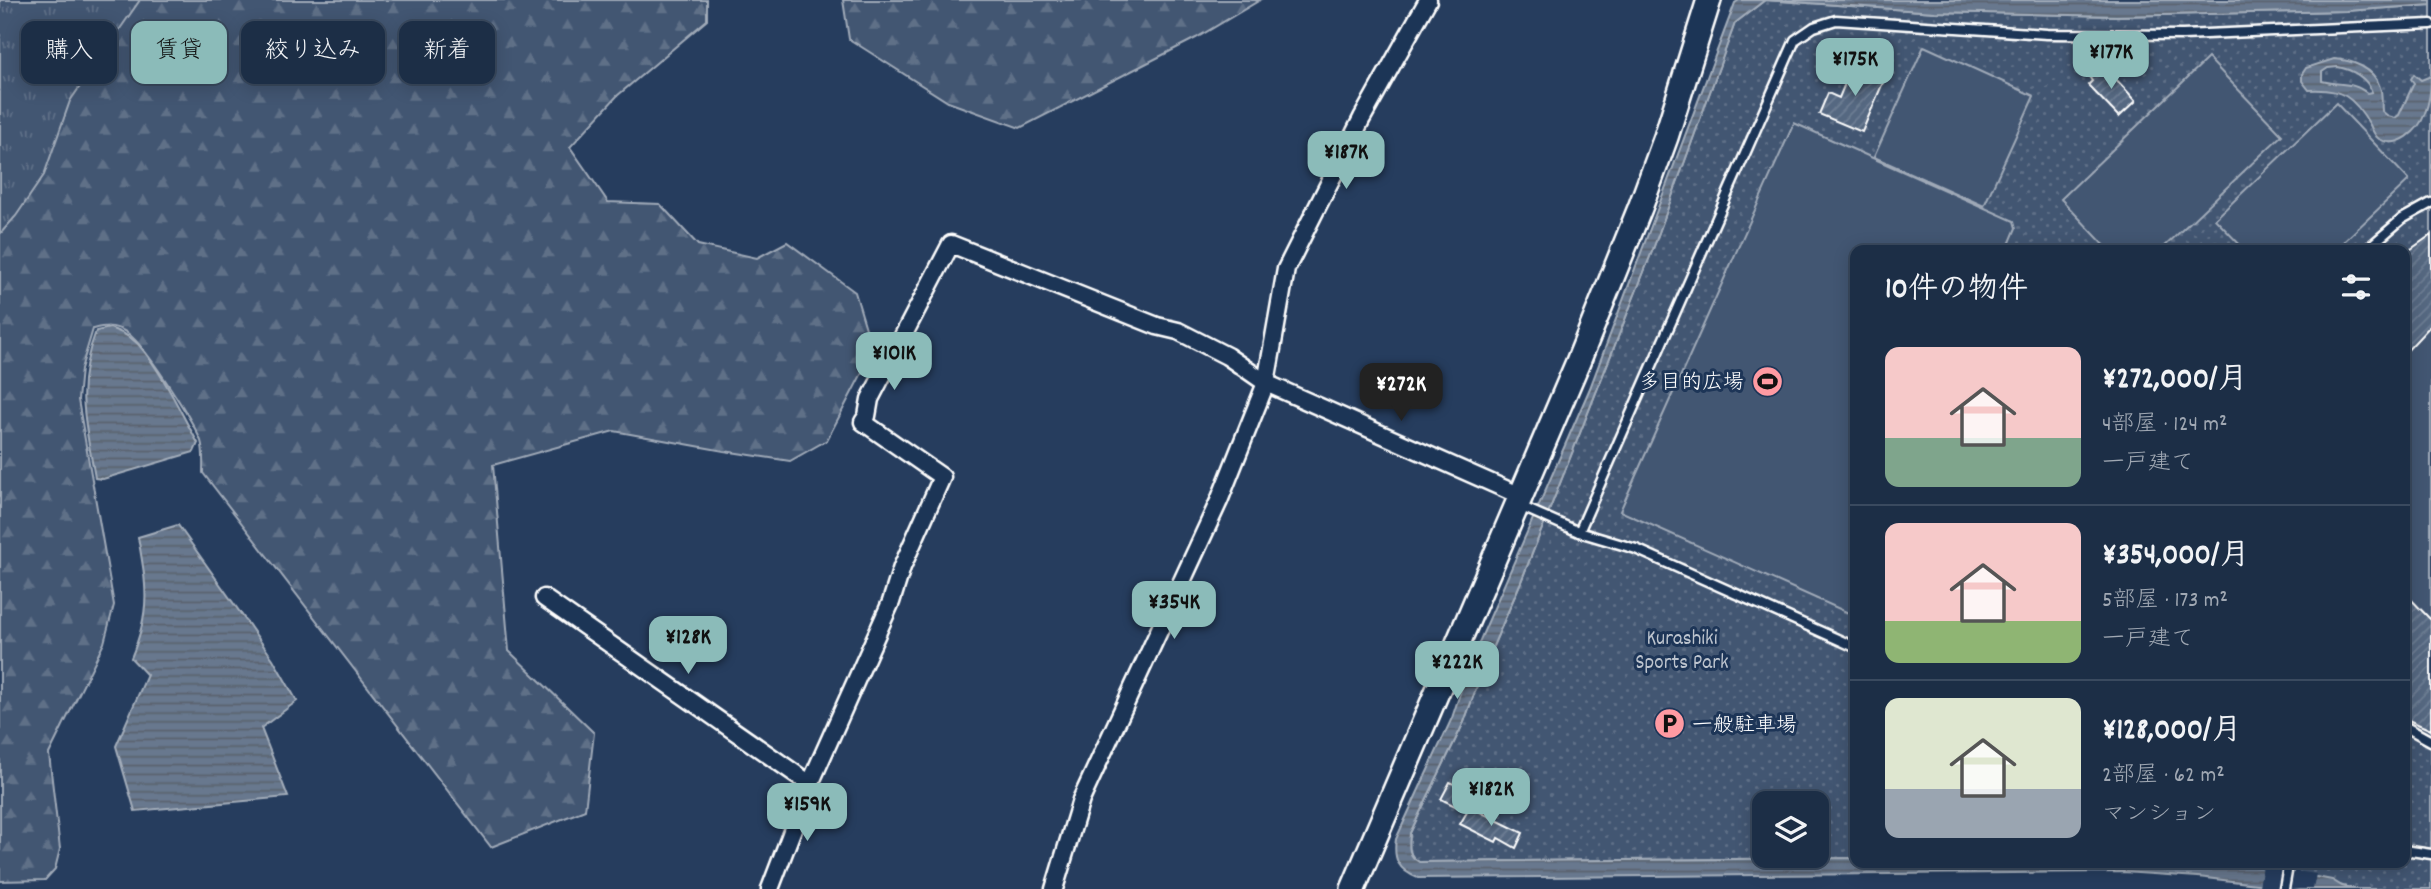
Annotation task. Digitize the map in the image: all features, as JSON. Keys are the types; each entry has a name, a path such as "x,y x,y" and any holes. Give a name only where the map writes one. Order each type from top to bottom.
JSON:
{"street":[{"path":"1054,889 1081,800 1219,501 1266,383 1286,270 1362,118 1429,0"},
{"path":"1353,889 1525,504 1666,137 1709,0"},
{"path":"770,889 810,784 891,602 902,567 942,477 863,422 870,399 951,244 1157,327 1178,331 1227,356 1266,383 1525,504"},
{"path":"544,598 810,784"}],"lane":[{"path":"1579,532 1795,40 1814,27 1836,20 2047,34 2183,34 2431,24"},
{"path":"2371,245 2402,219 2431,203"},
{"path":"1525,504 1579,532 1636,549 1850,645"},
{"path":"2410,729 2431,741"},
{"path":"2410,851 2431,854"},
{"path":"2284,889 2287,872"}],"green space":[{"path":"0,0 146,0 134,21 131,21 131,27 117,52 117,21 21,21 21,84 99,84 48,176 0,241"},
{"path":"140,0 707,0 707,20 617,96 570,147 608,202 660,204 698,245 757,258 787,242 855,292 873,352 827,440 790,461 614,431 493,465 509,651 594,733 585,810 491,847 203,473 201,441 154,364 132,337 120,329 105,327 93,329 81,369 78,400 114,605 104,643 49,754 60,849 55,869 45,880 0,881 0,234 44,175 70,101 82,84 117,84 117,33"},
{"path":"843,0 1260,0 1196,38 1020,128 948,102 849,39"},
{"name":"Kurashiki Sports Park","path":"1765,0 1935,12 2116,16 2346,11 2431,5 2431,889 2355,889 2267,868 2410,868 2410,245 1850,245 1850,858 1829,858 1829,791 1752,791 1752,859 1419,862 1411,853 1410,833 1464,722 1483,669 1520,584 1653,249 1735,23"},
{"path":"1924,46 2034,96 1984,206 1874,157"},
{"path":"2208,58 2282,135 2166,245 2104,245 2061,199"},
{"path":"2336,103 2409,180 2340,245 2240,245 2215,219"},
{"name":"多目的広場","path":"1794,123 2014,221 2016,228 2009,245 1850,245 1850,614 1620,511"},
{"path":"2431,236 2431,730 2410,720 2410,250"}],"shaded area":[{"path":"1739,0 1765,0 1735,23 1653,249 1520,584 1483,669 1464,722 1410,833 1411,853 1419,862 1752,859 1752,868 1829,868 1829,858 1850,858 1850,868 2268,868 2332,880 2355,889 2299,889 2198,877 2123,872 1418,878 1406,871 1396,858 1396,839 1452,718 1470,663 1590,388 1735,3"},
{"path":"1765,0 2431,0 2431,5 2346,11 2116,16 1935,12"},
{"path":"2334,59 2362,66 2377,80 2382,111 2395,118 2414,83 2411,79 2414,74 2421,80 2431,76 2427,108 2418,126 2407,137 2386,142 2376,136 2358,107 2346,96 2330,91 2309,90 2302,81 2306,68","holes":["2328,68 2344,68 2363,79 2372,92 2367,93 2351,85 2322,81 2322,72"]},
{"path":"110,328 132,339 147,355 198,443 194,452 103,479 95,478 85,421 83,388 89,352 96,331"},
{"path":"178,525 273,659 297,701 261,728 288,797 135,811 116,746 147,675 131,658 142,626 145,599 144,570 138,537"}],"pier":[{"path":"2263,868 2316,874 2313,889 2259,886"}],"building":[{"path":"1859,62 1887,73 1862,132 1819,114 1828,93 1839,98 1848,76 1853,78"},
{"path":"2103,65 2136,101 2119,117 2088,85 2092,81 2090,78"},
{"path":"2431,235 2431,325 2410,348 2410,250"},
{"path":"2410,598 2431,620 2431,730 2410,721"},
{"path":"1450,782 1467,790 1459,808 1441,799"},
{"path":"1470,807 1523,833 1516,848 1498,838 1496,842 1460,824"}],"place":[{"name":"多目的広場","path":"1767,381"},
{"name":"一般駐車場","path":"1669,724"}]}
